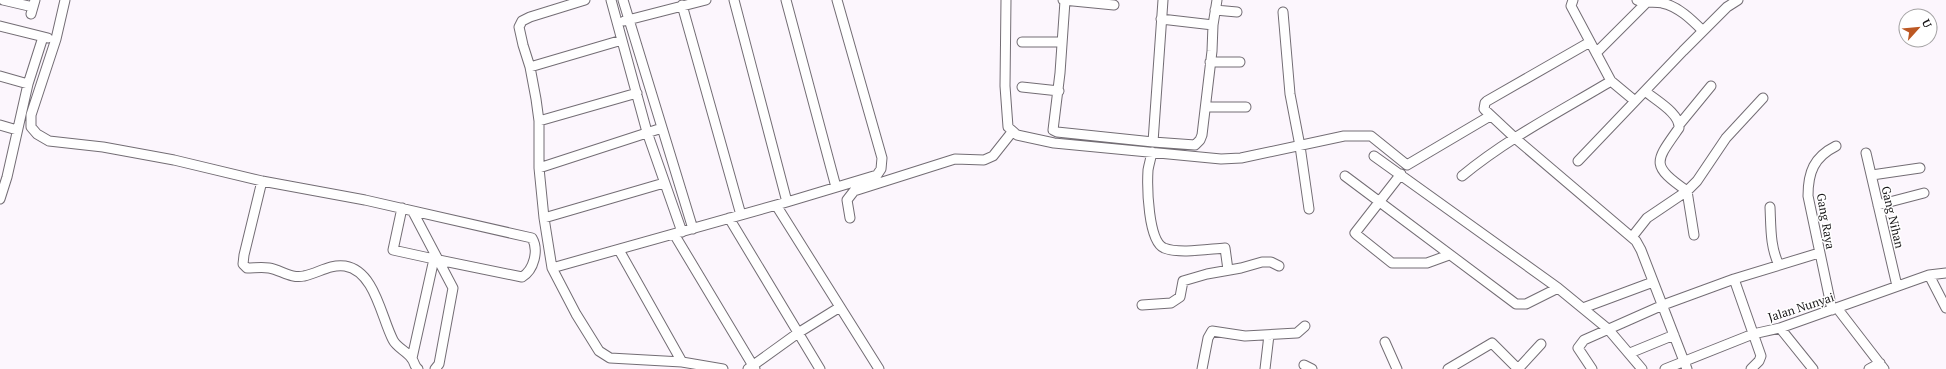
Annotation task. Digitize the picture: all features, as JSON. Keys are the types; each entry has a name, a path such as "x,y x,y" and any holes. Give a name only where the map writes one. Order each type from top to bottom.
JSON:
{"street":[{"path":"3,0 33,7"},
{"path":"65,0 56,39 31,115 31,127 37,134 49,141 103,147 174,160 262,181 402,208 413,212 532,238 535,242 535,253 532,265 528,273 522,277 393,250 402,208"},
{"path":"585,0 557,5 522,21 519,27 522,45 530,67 538,121 539,168 544,218 552,268 576,314 599,351 604,356 610,358 682,362 723,369"},
{"path":"611,0 647,132 664,183 678,233 752,368 798,333 840,307"},
{"path":"623,0 693,229"},
{"path":"618,22 706,0"},
{"path":"734,0 787,202"},
{"path":"786,0 836,187"},
{"path":"552,268 693,229 877,175 881,169 882,158 837,0"},
{"path":"1006,0 1005,86 1008,127 1017,135 1054,143 1221,159 1241,158 1344,136 1371,136 1407,165 1490,116"},
{"path":"1114,5 1064,0 1059,90 1053,127 1055,132 1195,145 1198,143 1202,135 1206,108 1212,25 1217,0"},
{"path":"1152,142 1162,0"},
{"path":"1572,0 1571,6 1611,81 1635,101"},
{"path":"1637,0 1663,3 1670,6 1688,17 1703,31"},
{"path":"1578,161 1703,31 1727,7 1738,0"},
{"path":"1596,52 1647,2"},
{"path":"682,5 741,215"},
{"path":"1215,10 1237,12"},
{"path":"1283,12 1290,94 1300,146 1309,209"},
{"path":"1161,19 1212,25"},
{"path":"0,26 56,39"},
{"path":"0,199 4,176 28,84 43,37"},
{"path":"530,67 622,40"},
{"path":"1022,42 1062,42"},
{"path":"1590,42 1485,103 1484,109 1515,138 1632,236 1642,250 1686,365"},
{"path":"1210,62 1240,62"},
{"path":"0,76 28,84"},
{"path":"1462,176 1482,160 1515,138 1611,81"},
{"path":"1694,235 1687,190 1669,178 1660,165 1660,155 1679,128 1679,125 1712,86"},
{"path":"1022,87 1059,90"},
{"path":"1645,91 1676,117 1679,125"},
{"path":"538,121 637,93"},
{"path":"1632,236 1647,218 1687,190 1697,181 1726,138 1763,98"},
{"path":"1206,108 1246,107"},
{"path":"0,125 17,130"},
{"path":"539,168 662,128"},
{"path":"850,218 848,200 854,191 955,159 984,160 993,156 1012,132"},
{"name":"Gang Raya","path":"1834,309 1819,253 1808,196 1808,179 1813,167 1823,154 1836,146"},
{"path":"1152,152 1148,170 1148,188 1152,228 1157,241 1162,247 1172,251 1225,248 1228,270"},
{"name":"Gang Nihan","path":"1866,153 1897,286"},
{"path":"1374,156 1558,288 1608,329 1630,353 1642,369"},
{"path":"1872,175 1920,168"},
{"path":"1401,174 1355,233 1392,263 1428,263 1449,255"},
{"path":"1345,176 1516,304 1526,304 1558,288"},
{"path":"262,181 244,255 244,264 247,268 268,268 290,275 304,276 328,266 345,266 359,271 376,298 393,340 398,347 412,358"},
{"path":"544,218 664,183"},
{"path":"1878,205 1924,193"},
{"path":"776,205 879,369"},
{"path":"1770,207 1771,238 1779,265"},
{"path":"413,212 453,288 439,364 435,369"},
{"path":"729,218 820,369"},
{"path":"619,250 682,362"},
{"path":"1592,369 1579,350 1579,344 1608,329 1663,305 1734,279 1819,253"},
{"path":"418,369 415,367 412,358 437,260"},
{"path":"1142,305 1174,302 1180,297 1184,280 1266,261 1280,266"},
{"name":"Jalan Nunyai","path":"1665,369 1686,365 1753,334 1780,328 1929,275 1946,273"},
{"path":"1929,275 1946,308"},
{"path":"1734,279 1761,356 1759,361 1751,369"},
{"path":"1583,308 1654,282"},
{"path":"1834,309 1882,366 1869,369"},
{"path":"1202,369 1208,338 1212,331 1238,336 1269,335 1297,333 1305,326"},
{"path":"1780,328 1813,369"},
{"path":"1265,369 1269,335"},
{"path":"1630,353 1674,335"},
{"path":"1385,342 1397,369"},
{"path":"1448,369 1489,344 1493,344 1518,369 1541,344"}]}
